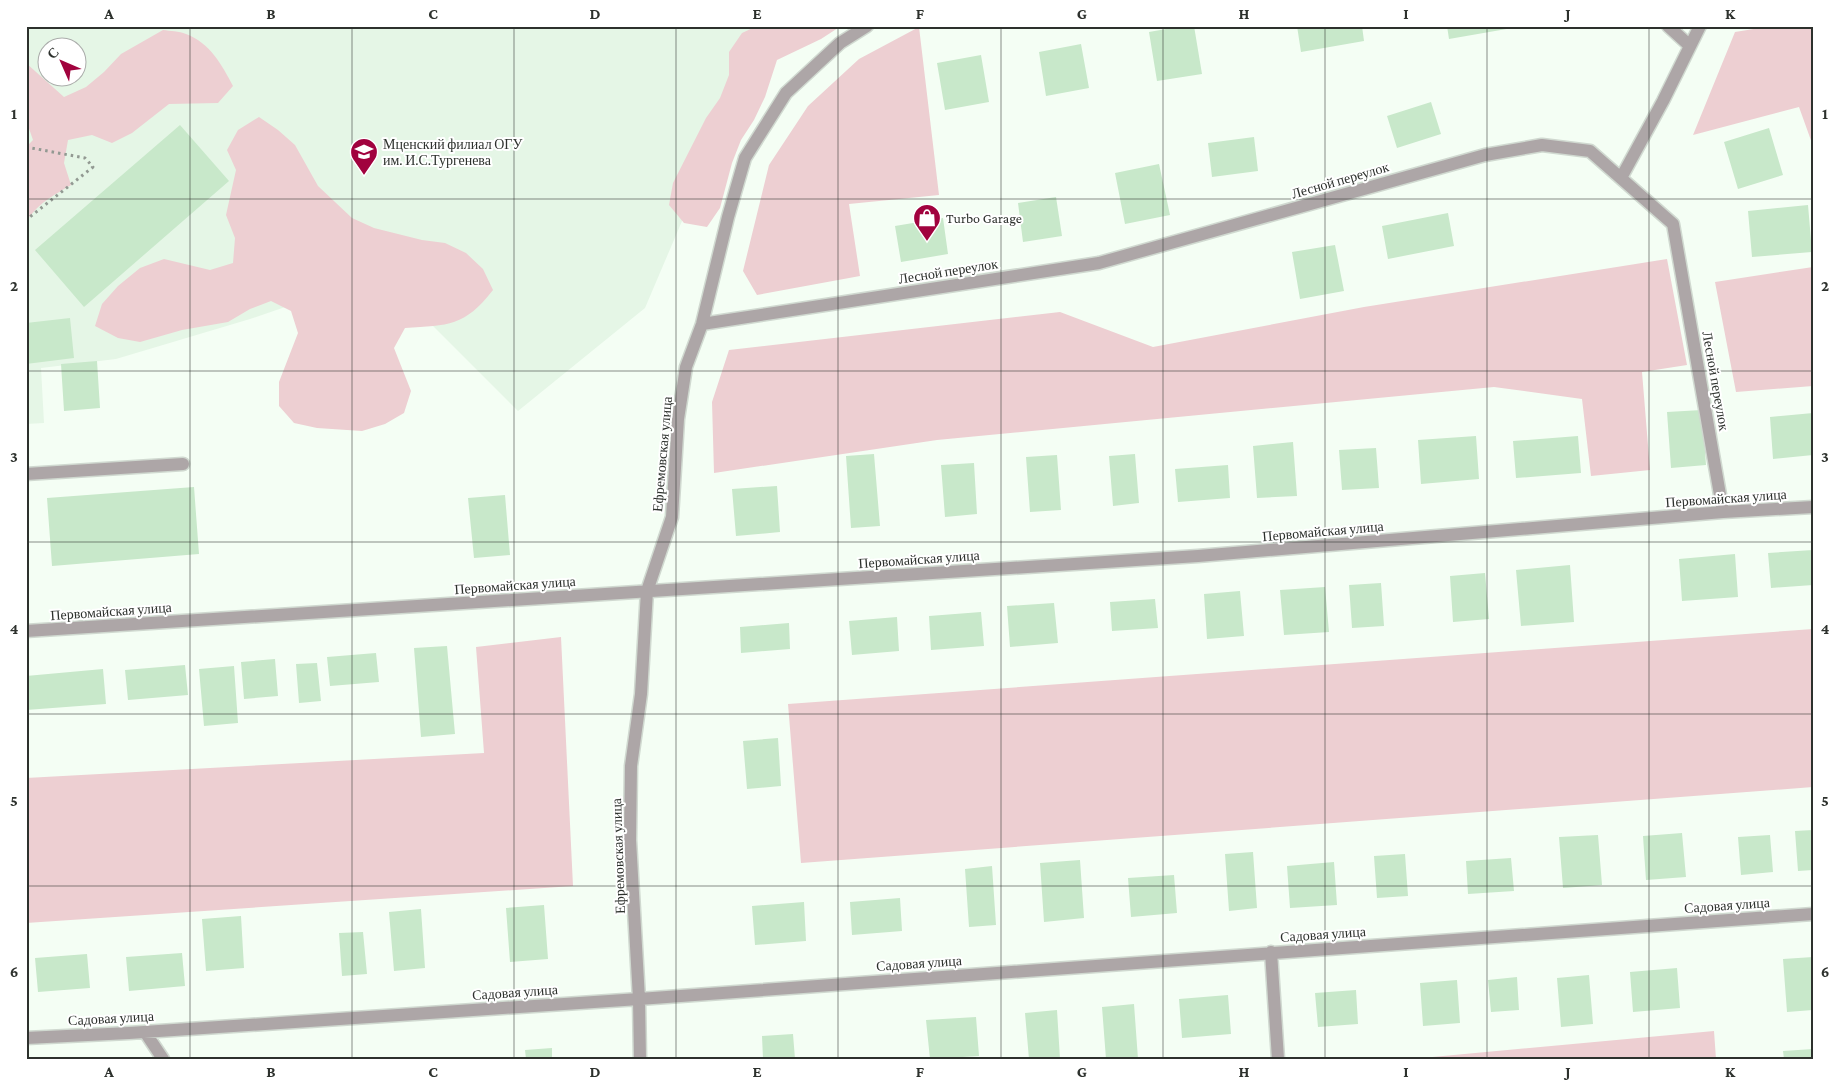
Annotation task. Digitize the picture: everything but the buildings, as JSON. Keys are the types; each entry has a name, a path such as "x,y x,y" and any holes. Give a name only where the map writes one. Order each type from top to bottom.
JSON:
{"street":[{"name":"Ефремовская улица","path":"640,1059 630,840 631,766 641,694 647,591 672,517 678,419 686,367 702,324 728,217 745,158 786,93 840,43 867,26"},
{"path":"1668,26 1690,46"},
{"path":"1621,178 1663,101 1700,26"},
{"name":"Лесной переулок","path":"702,324 1099,263 1486,155 1542,145 1590,152 1673,224 1723,512"},
{"path":"26,474 183,464"},
{"name":"Первомайская улица","path":"26,631 1198,556 1723,512 1813,507"},
{"name":"Садовая улица","path":"26,1038 145,1032 638,999 1813,914"},
{"path":"1271,952 1278,1059"},
{"path":"145,1032 163,1059"}],"path":[{"path":"26,147 84,158 93,167 26,220"}],"shaded area":[{"name":"Мценский филиал ОГУ им. И.С.Тургенева","path":"26,26 765,26 645,308 518,411 381,274 250,319 116,359 41,368 44,423 26,424"},
{"path":"757,26 841,26 821,39 777,60 765,97 754,120 741,140 732,163 720,208 707,227 684,223 669,205 673,183 706,118 720,98 729,75 729,52 742,33"},
{"path":"1772,26 1813,26 1813,146 1799,107 1693,135 1735,32"},
{"path":"919,27 939,195 849,204 860,276 757,295 743,271 769,165 808,106 859,59"},
{"path":"163,30 183,33 194,38 209,49 220,63 233,86 218,103 169,104 132,133 112,143 92,135 68,140 64,163 71,185 34,211 26,223 26,147 33,140 26,120 26,63 38,74 38,88 54,88 64,97 88,88 88,85 121,54"},
{"path":"259,117 295,145 318,186 352,218 374,228 422,240 445,243 466,253 483,269 493,290 473,311 455,322 405,328 394,348 411,391 404,413 385,424 362,431 317,428 294,423 279,406 279,382 298,333 291,311 271,301 250,309 228,322 182,330 140,342 118,338 95,326 102,304 118,286 140,268 164,259 210,270 233,263 235,238 226,215 236,170 227,150 238,130"},
{"path":"1667,259 1687,365 1642,372 1650,470 1591,476 1582,399 1494,387 937,440 714,473 712,402 729,350 1060,312 1153,347 1364,307"},
{"path":"1813,267 1813,386 1736,392 1715,282"},
{"path":"1813,629 1813,787 801,863 788,704"},
{"path":"561,637 573,886 26,923 26,778 484,753 476,647"},
{"path":"1714,1031 1716,1059 1411,1059"}],"place":[{"name":"Мценский филиал ОГУ им. И.С.Тургенева","path":"364,176"},
{"name":"Turbo Garage","path":"927,242"}]}
